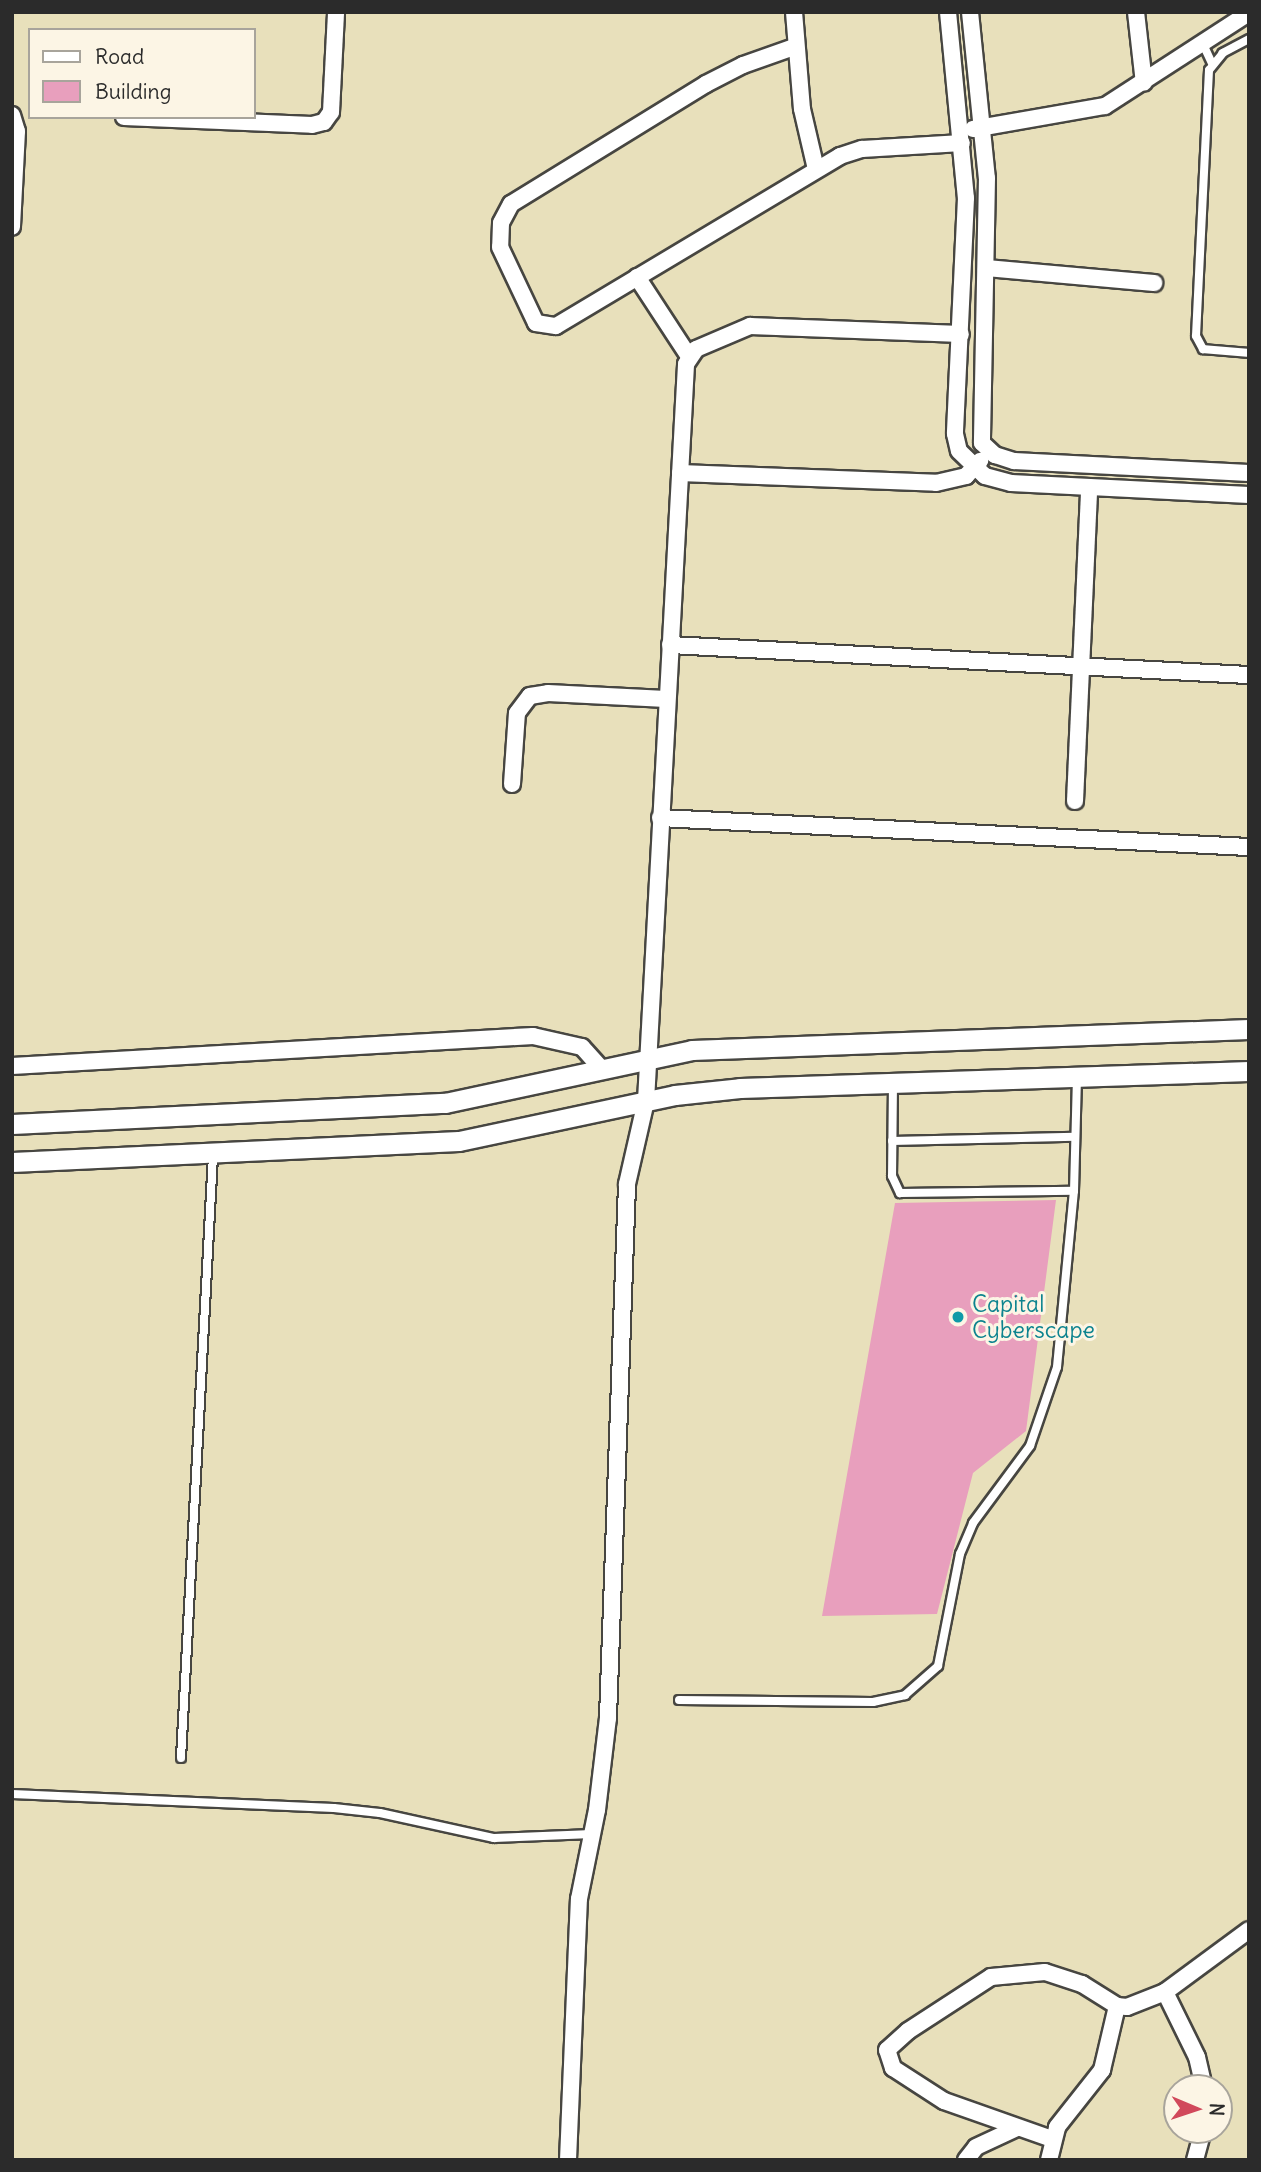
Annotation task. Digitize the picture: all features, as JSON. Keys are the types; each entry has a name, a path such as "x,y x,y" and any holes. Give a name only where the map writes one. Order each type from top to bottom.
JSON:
{"street":[{"path":"171,119 312,125 324,122 331,112 335,12"},
{"path":"794,12 794,47 816,169"},
{"path":"948,12 966,198 955,441 975,470 1004,482 1249,495"},
{"path":"970,12 984,127 986,268 979,389 980,433 987,450 1014,461 1249,473"},
{"path":"1136,12 1144,83"},
{"path":"794,47 743,65 706,84 524,194 504,213 500,235 503,260 536,323 542,327 556,326 816,169 862,149 961,137 984,127 1091,112 1144,83 1249,13"},
{"path":"12,114 17,131 12,227"},
{"path":"986,268 1154,283"},
{"path":"568,2160 579,1899 592,1834 608,1718 627,1184 646,1101 666,699 688,355 637,277"},
{"path":"688,355 721,336 765,325 961,334"},
{"path":"680,473 936,483 975,470 987,450"},
{"path":"1075,801 1089,487"},
{"path":"670,645 1249,675"},
{"path":"512,784 517,713 530,696 548,693 666,699"},
{"path":"660,818 1249,847"},
{"path":"12,1124 445,1103 603,1070 649,1057 692,1050 1249,1029"},
{"path":"12,1066 533,1036 582,1047 603,1070"},
{"path":"12,1162 213,1156 488,1138 646,1101 740,1088 1249,1071"},
{"path":"1052,2139 944,2101 893,2068 887,2050 975,1987 1012,1972 1063,1977 1117,2006 1165,1992 1249,1930"},
{"path":"1165,1992 1197,2057 1201,2074"},
{"path":"1049,2160 1052,2139 1070,2108 1102,2070 1117,2006"},
{"path":"966,2160 976,2147 1017,2128"}],"lane":[{"path":"1249,39 1212,63 1206,84 1196,335 1203,349 1249,353"},
{"path":"1202,42 1212,63"},
{"path":"680,1700 873,1702 905,1695 938,1666 960,1554 973,1523 1030,1446 1057,1367 1074,1191 1077,1077"},
{"path":"892,1083 895,1188 908,1196 1074,1191"},
{"path":"892,1141 1075,1137"},
{"path":"181,1758 213,1156"},
{"path":"12,1794 334,1808 380,1813 494,1838 592,1834"}],"building":[{"name":"Capital Cyberscape","path":"1056,1200 1026,1431 973,1473 937,1614 822,1616 895,1203"}],"place":[{"name":"Capital Cyberscape","path":"958,1317"}]}
